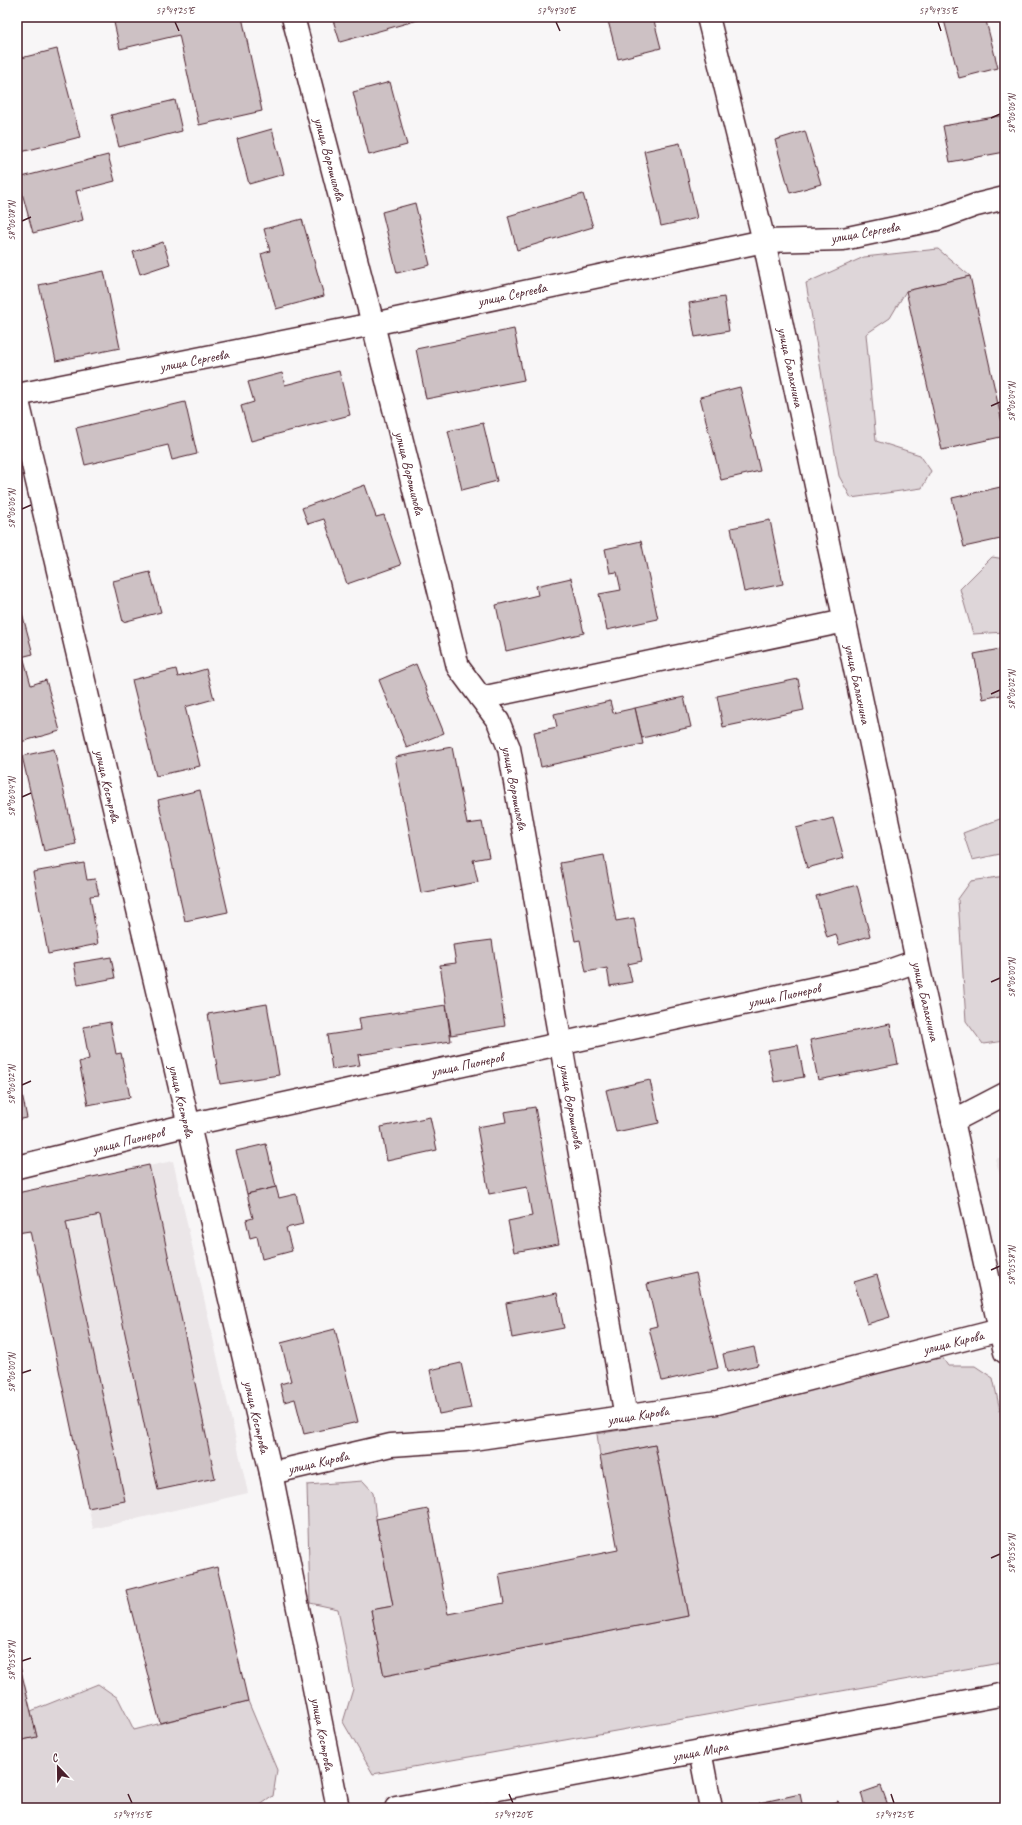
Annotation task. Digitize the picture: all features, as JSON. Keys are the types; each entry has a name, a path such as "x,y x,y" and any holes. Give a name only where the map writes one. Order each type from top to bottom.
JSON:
{"street":[{"name":"улица Ворошилова","path":"293,17 373,324 458,667 498,721 509,748 626,1417"},
{"name":"улица Балахнина","path":"708,17 764,241 917,961 953,1121 1000,1303 1000,1330 1005,1352"},
{"name":"улица Сергеева","path":"17,396 373,324 764,241 843,239 937,219 976,205 1004,202"},
{"name":"улица Кострова","path":"17,396 271,1473 338,1808"},
{"path":"481,698 845,621"},
{"name":"улица Пионеров","path":"17,1167 188,1125 880,974 917,961"},
{"path":"953,1121 1005,1094"},
{"name":"улица Кирова","path":"271,1473 391,1445 466,1440 717,1403 1000,1330"},
{"name":"улица Мира","path":"396,1808 1005,1694"},
{"path":"700,1751 711,1808"}],"shaded area":[{"path":"938,249 970,276 906,291 890,318 866,334 876,441 920,455 931,471 922,488 851,498 839,476 806,283 864,257"},
{"path":"992,557 1005,559 1005,632 973,634 960,589"},
{"path":"1005,817 1005,853 972,860 963,833"},
{"path":"1005,876 1005,1041 983,1044 966,1021 958,899 971,881"},
{"path":"1005,1156 1005,1191 995,1159"},
{"path":"173,1161 248,1493 93,1529 30,1231 17,1233 17,1193"},
{"path":"942,1357 948,1366 975,1366 993,1378 1005,1433 1005,1662 373,1774 343,1722 353,1689 338,1609 310,1603 307,1485 363,1481 373,1492 376,1519 393,1606 371,1610 384,1676 688,1616 655,1445 600,1456 597,1434 721,1413"},
{"path":"98,1684 118,1698 134,1730 248,1701 277,1770 273,1796 256,1808 17,1808 17,1741 37,1737 31,1711"}],"building":[{"path":"242,17 262,111 199,125 179,35 120,49 113,18"},
{"path":"332,17 425,17 425,18 340,42"},
{"path":"607,17 653,17 661,48 618,59"},
{"path":"957,17 985,17 998,68 959,78 944,20"},
{"path":"57,49 80,137 17,153 17,59"},
{"path":"390,82 407,145 369,155 353,92"},
{"path":"175,100 182,131 119,147 111,115"},
{"path":"1005,115 1005,152 950,162 943,126"},
{"path":"272,129 284,174 249,184 237,139"},
{"path":"805,131 821,184 790,193 775,140"},
{"path":"680,143 697,218 661,226 644,151"},
{"path":"108,155 115,181 76,191 83,220 33,233 18,178"},
{"path":"583,194 593,227 517,250 508,216"},
{"path":"415,203 430,265 397,273 382,212"},
{"path":"302,219 324,296 276,309 261,254 270,251 264,229"},
{"path":"163,242 170,264 140,274 133,252"},
{"path":"104,271 120,348 56,361 39,285"},
{"path":"970,276 1005,436 942,450 906,291"},
{"path":"724,297 729,331 695,337 689,303"},
{"path":"514,329 524,380 426,399 416,349"},
{"path":"339,371 350,415 251,441 241,406 254,402 248,382 282,373 285,385"},
{"path":"740,387 760,471 721,480 700,397"},
{"path":"185,402 197,454 172,460 168,445 85,465 76,428"},
{"path":"483,423 497,481 462,490 448,431"},
{"path":"365,485 376,517 384,515 401,565 347,584 324,519 308,524 302,508"},
{"path":"1005,486 1005,538 964,547 952,498"},
{"path":"770,520 783,584 744,592 731,528"},
{"path":"641,541 658,619 607,630 599,594 621,590 617,572 610,573 605,549"},
{"path":"150,572 161,612 123,622 113,581"},
{"path":"571,578 584,633 506,651 496,605 538,595 536,586"},
{"path":"17,594 33,654 17,658"},
{"path":"1005,648 1005,694 983,699 974,654"},
{"path":"23,656 31,685 46,680 60,731 17,743 17,658"},
{"path":"416,664 444,733 407,748 379,680"},
{"path":"176,669 178,677 206,669 214,699 185,707 200,766 156,776 132,680"},
{"path":"798,679 804,710 723,727 717,696"},
{"path":"684,697 691,727 642,738 635,708"},
{"path":"610,701 613,713 635,708 643,744 541,767 534,732 557,727 554,714"},
{"path":"452,747 467,824 482,822 489,857 473,860 478,882 421,893 395,757"},
{"path":"54,749 76,844 44,851 22,756"},
{"path":"200,790 228,912 185,921 158,800"},
{"path":"833,818 844,858 807,868 796,828"},
{"path":"604,855 616,921 634,918 642,961 628,964 632,982 610,986 607,968 586,972 580,940 575,941 560,863"},
{"path":"84,863 87,880 95,879 99,895 90,896 98,944 48,954 33,872"},
{"path":"857,885 870,936 839,945 836,934 827,937 816,896"},
{"path":"492,940 505,1026 451,1035 440,965 456,963 453,945"},
{"path":"111,957 115,978 78,985 74,963"},
{"path":"267,1004 279,1075 220,1084 208,1014"},
{"path":"446,1005 451,1041 358,1055 360,1065 332,1069 327,1035 361,1030 359,1018"},
{"path":"110,1022 116,1054 121,1053 130,1097 88,1105 79,1062 89,1059 83,1027"},
{"path":"890,1024 898,1064 818,1080 810,1040"},
{"path":"798,1045 804,1077 774,1082 768,1050"},
{"path":"17,1069 27,1118 17,1120"},
{"path":"650,1080 659,1123 616,1132 606,1090"},
{"path":"535,1107 559,1244 514,1252 508,1221 532,1216 527,1187 489,1194 477,1127 506,1122 504,1112"},
{"path":"430,1117 437,1150 387,1161 381,1127"},
{"path":"266,1144 276,1187 247,1194 236,1151"},
{"path":"149,1165 215,1478 158,1490 100,1215 66,1222 125,1501 88,1508 30,1231 17,1233 17,1193"},
{"path":"276,1187 279,1198 296,1194 303,1224 286,1228 292,1251 262,1259 257,1236 250,1238 246,1220 253,1218 247,1194"},
{"path":"696,1273 718,1368 662,1381 649,1328 657,1326 647,1284"},
{"path":"877,1275 890,1317 867,1324 854,1282"},
{"path":"557,1293 564,1328 512,1338 506,1303"},
{"path":"335,1329 358,1422 304,1434 295,1399 284,1402 280,1384 291,1381 281,1343"},
{"path":"754,1347 758,1365 727,1372 723,1354"},
{"path":"461,1363 471,1408 439,1414 430,1370"},
{"path":"655,1445 688,1616 384,1676 371,1610 393,1606 376,1519 428,1509 448,1614 504,1603 499,1574 618,1550 600,1456"},
{"path":"217,1567 248,1701 160,1723 126,1590"},
{"path":"17,1658 37,1737 17,1741"},
{"path":"881,1786 889,1808 861,1808 865,1807 861,1793"},
{"path":"800,1794 803,1808 760,1808 759,1803"},
{"path":"838,1801 840,1808 818,1808"}]}
